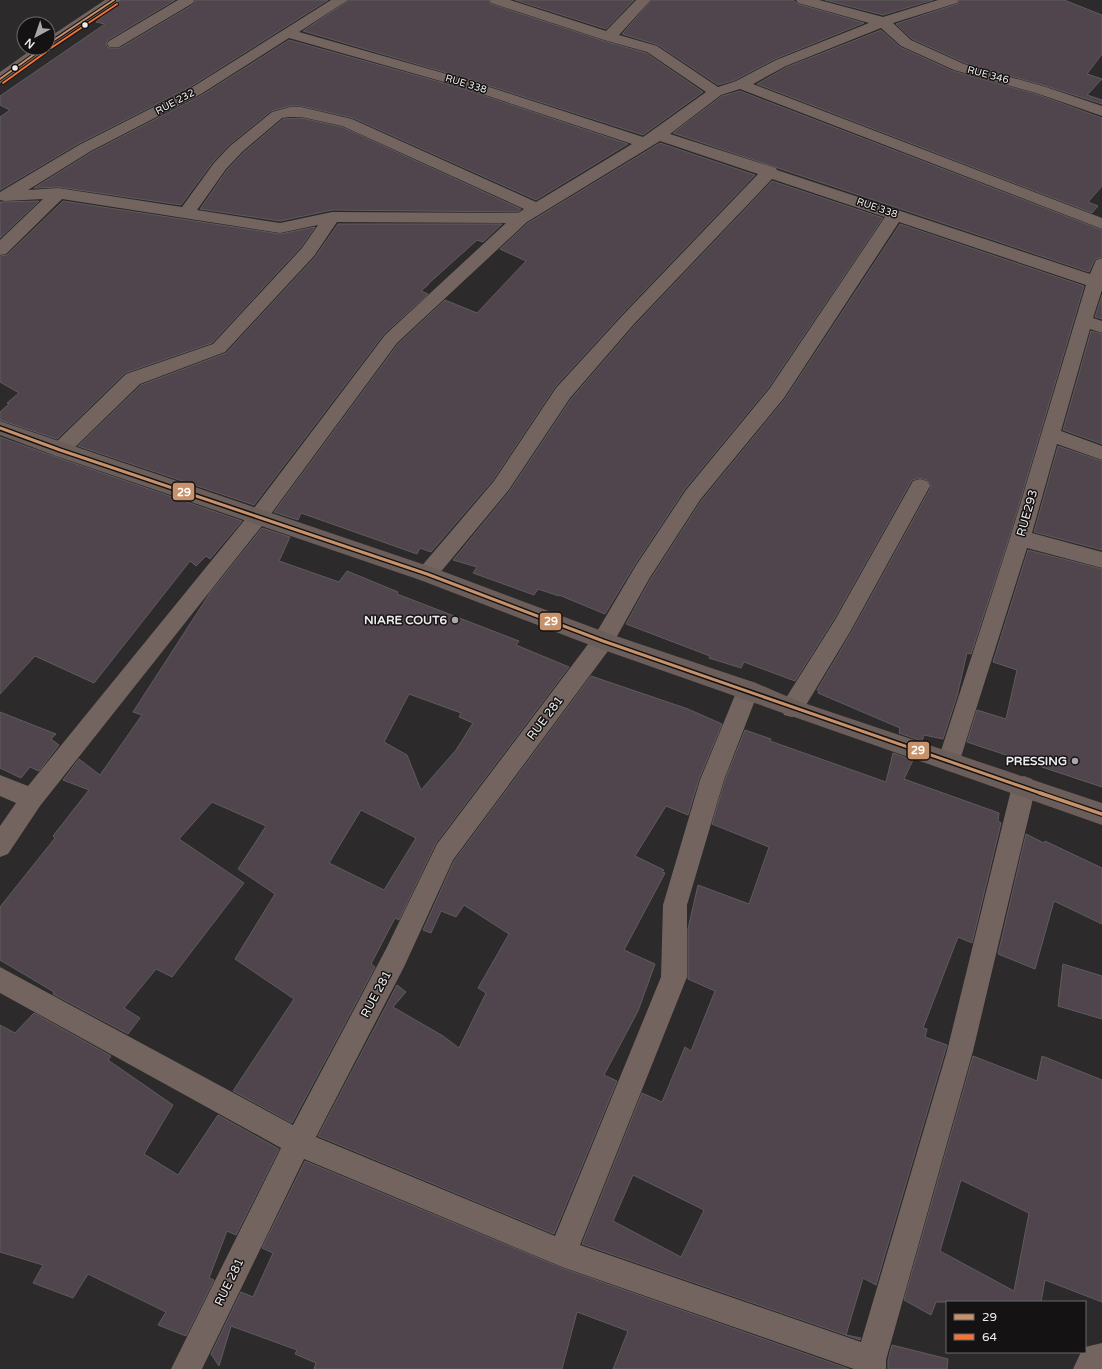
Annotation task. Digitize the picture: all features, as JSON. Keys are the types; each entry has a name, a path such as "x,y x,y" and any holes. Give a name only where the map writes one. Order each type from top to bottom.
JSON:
{"main road":[{"path":"0,428 60,450 427,574 603,641 748,690 792,708 949,760 1102,814"}],"street":[{"path":"56,39 114,0"},
{"path":"114,44 188,0"},
{"name":"RUE 232","path":"58,193 5,196 85,148 196,91 286,33 341,0"},
{"path":"496,0 609,37 652,49 716,92"},
{"path":"609,37 644,0"},
{"path":"803,0 883,22"},
{"path":"0,846 32,799 258,516 391,339 528,213 651,139 716,92 741,84 781,63 883,22 952,0"},
{"name":"RUE 346","path":"883,22 906,43 959,67 1041,90 1102,111"},
{"name":"RUE 338","path":"286,33 463,82 651,139 770,171 895,215 1099,273"},
{"path":"0,78 32,56"},
{"path":"741,84 1102,224"},
{"path":"186,214 220,166 236,149 277,115 290,112 302,112 347,122 528,213"},
{"path":"427,574 501,486 563,393 628,320 770,171"},
{"path":"0,250 58,193 280,228 332,217 528,213"},
{"name":"RUE 281","path":"186,1369 298,1143 395,958 446,852 603,641 642,573 693,495 777,393 895,215"},
{"path":"60,450 133,379 220,348 308,252 332,217"},
{"name":"RUE293","path":"949,760 1020,538 1083,321 1099,273"},
{"path":"1083,321 1102,327"},
{"path":"1050,434 1102,453"},
{"path":"792,708 822,664 920,486"},
{"path":"1020,538 1102,560"},
{"path":"562,1253 674,978 675,905 712,780 748,690"},
{"path":"0,785 32,799"},
{"path":"0,979 298,1143 562,1253 871,1364 960,1051 1024,786"},
{"path":"1088,1369 1093,1359 1102,1358"}],"building":[{"path":"122,0 175,0 108,40 106,45 109,48 120,48 194,4 196,0 328,0 190,87 78,144 0,190 0,117 10,110 0,105 0,96 105,24 96,22"},
{"path":"349,0 488,0 491,4 604,41 646,53 703,92 643,135 468,79 303,31"},
{"path":"515,0 634,0 606,29"},
{"path":"652,0 793,0 798,4 864,23 775,59 735,80 718,85 658,45 622,34"},
{"path":"825,0 933,0 883,15"},
{"path":"960,0 1064,0 1102,15 1102,54 1087,74 1102,79 1087,95 1102,100 1102,104 965,63 912,39 896,24 957,4"},
{"path":"881,30 900,47 953,71 1036,94 1102,118 1102,186 1088,202 1098,206 1092,213 757,84 787,67"},
{"path":"289,40 458,87 628,144 536,200 353,118 301,106 290,106 271,111 229,145 213,162 181,205 58,187 34,188 92,152 202,95"},
{"path":"740,91 1102,230 1102,257 1095,259 1089,272 673,133 722,96"},
{"path":"301,118 342,127 521,209 518,212 332,210 280,221 200,209 227,170 243,153 283,119"},
{"path":"660,143 755,175 621,315 555,387 493,480 431,552 420,548 417,554 301,513 298,520 274,512 398,344 445,300 477,313 526,261 500,249 528,223"},
{"path":"772,181 883,218 769,387 685,489 634,566 605,614 559,595 538,589 534,595 473,573 477,567 453,560 509,492 571,399 635,325"},
{"path":"39,201 0,238 0,202"},
{"path":"63,201 280,234 315,227 301,247 212,343 125,373 57,439 0,420 0,412 9,404 7,403 19,393 0,382 0,256 7,255"},
{"path":"338,224 502,224 483,242 477,240 421,291 428,294 384,334 254,505 78,446 141,385 226,353 315,257"},
{"path":"900,224 1084,286 1009,538 971,654 967,653 957,696 943,739 924,735 922,741 899,733 900,728 818,693 819,691 817,690 851,633 931,487 927,480 920,478 912,480 834,619 795,681 744,662 741,668 709,658 710,656 626,624 650,580 701,501 785,399"},
{"path":"1102,295 1102,319 1095,317"},
{"path":"1091,331 1102,334 1102,444 1063,430"},
{"path":"0,437 242,521 210,559 206,556 196,566 190,561 94,683 35,656 0,694"},
{"path":"1058,446 1102,461 1102,550 1034,532"},
{"path":"262,528 290,537 279,561 339,582 347,571 398,592 397,594 519,641 516,645 569,667 436,843 399,920 395,918 371,964 375,967 292,1123 233,1091 294,999 235,959 275,894 238,869 266,826 212,802 179,839 244,883 172,977 156,969 124,1008 140,1018 128,1034 53,994 54,992 0,960 0,907 55,838 53,836 89,790 63,780 79,759 100,775 142,715 133,712 210,593","holes":["409,694 461,713 459,717 473,723 456,750 421,790 407,755 384,742","361,810 416,838 384,890 329,863"]},
{"path":"1028,550 1102,569 1102,787 967,742 977,710 1006,719 1017,670 993,662"},
{"path":"591,676 688,709 722,724 699,779 688,815 666,806 635,856 664,870 662,872 665,873 624,950 655,964 638,1011 604,1075 617,1081 554,1234 318,1136 397,985 406,992 393,1007 443,1036 459,1048 486,993 478,988 509,934 464,905 456,917 441,911 431,933 423,930 454,861"},
{"path":"0,712 56,734 51,739 59,745 39,771 30,767 21,778 0,768"},
{"path":"745,730 771,739 770,741 886,782 893,753 913,760 904,779 999,813 998,821 1001,823 972,943 958,937 923,1028 927,1029 925,1037 947,1045 876,1285 863,1278 846,1335 861,1338 860,1340 582,1244 642,1093 662,1102 685,1047 691,1051 715,991 688,979 688,929 698,885 749,904 769,847 712,824 725,780","holes":["633,1175 704,1210 681,1257 613,1221"]},
{"path":"1026,834 1044,843 1045,841 1102,868 1102,924 1054,901 1035,969 998,954"},
{"path":"1063,964 1102,976 1102,1019 1058,1006"},
{"path":"34,1013 111,1056 108,1060 173,1105 144,1154 178,1175 218,1115 279,1149 236,1235 227,1231 209,1278 214,1280 186,1336 158,1325 166,1312 88,1274 73,1298 33,1283 43,1265 0,1252 0,1025 15,1033"},
{"path":"973,1056 1037,1081 1042,1056 1102,1080 1102,1302 1045,1280 1041,1301 936,1302 931,1315 904,1300","holes":["961,1180 1029,1213 1014,1291 940,1251"]},
{"path":"305,1161 562,1268 849,1369 613,1369 628,1331 577,1312 562,1369 314,1369 316,1363 295,1354 297,1350 231,1326 219,1366 211,1354 241,1292 253,1297 273,1253 262,1248"},
{"path":"892,1345 948,1359 947,1369 888,1369 888,1360"}],"transit line":[{"name":"29","path":"56,39 114,0"},
{"name":"64","path":"56,45 117,4"},
{"name":"29","path":"0,79 32,56"},
{"name":"64","path":"3,83 40,56"},
{"name":"29","path":"0,428 60,450 427,574 603,641 1102,814"}],"place":[{"name":"NIARE COUT6","path":"455,620"},
{"name":"PRESSING","path":"1075,761"}]}
